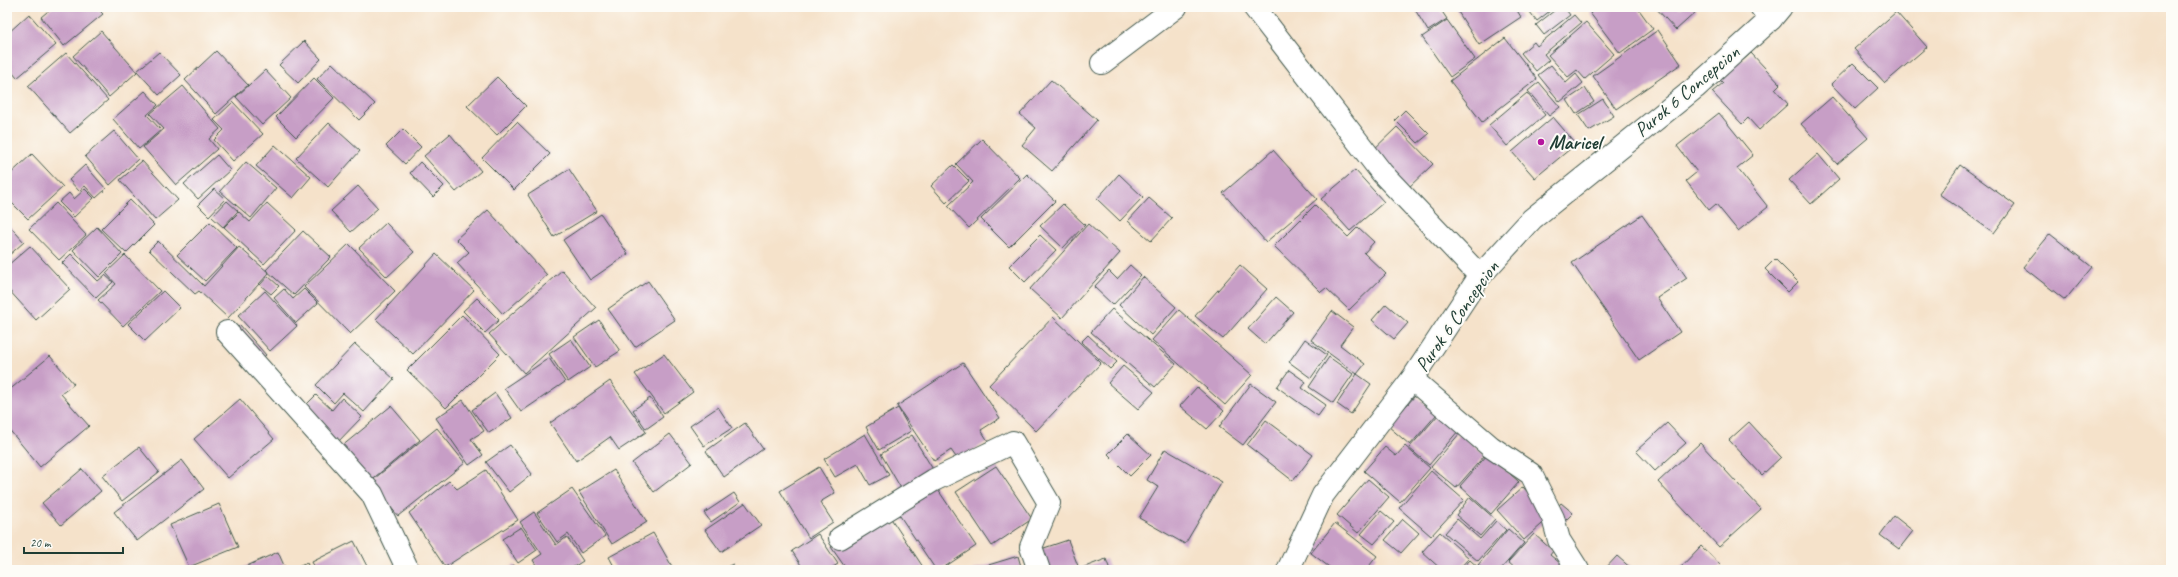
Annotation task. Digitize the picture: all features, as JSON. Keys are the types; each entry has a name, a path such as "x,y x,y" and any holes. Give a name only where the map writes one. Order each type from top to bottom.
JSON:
{"street":[{"path":"1102,63 1176,7"},
{"path":"1254,7 1382,173 1480,276"},
{"name":"Purok 6 Concepcion","path":"1288,570 1324,495 1412,379 1480,276 1532,219 1695,88 1771,11"},
{"path":"227,332 372,494 408,570"},
{"path":"1412,379 1491,446 1531,474 1553,518 1559,540 1578,570"},
{"path":"840,538 934,480 1014,442 1049,503 1031,547 1039,570"}],"building":[{"path":"53,7 80,7 82,9 84,7 96,7 103,14 64,46 41,17"},
{"path":"1439,7 1447,19 1428,31 1414,8"},
{"path":"1455,7 1515,7 1521,17 1479,45"},
{"path":"1526,7 1555,7 1537,21"},
{"path":"1559,7 1564,7 1570,15 1544,35 1536,25"},
{"path":"1598,7 1637,7 1653,29 1620,53 1590,13"},
{"path":"1655,7 1678,7 1680,9 1682,7 1694,7 1697,11 1676,30"},
{"path":"1896,12 1927,47 1885,83 1854,49"},
{"path":"29,14 56,45 17,78 7,66 7,34"},
{"path":"1574,15 1581,23 1544,54 1549,60 1536,71 1521,53 1534,42 1537,46"},
{"path":"1447,20 1475,59 1450,77 1422,37"},
{"path":"1586,22 1614,54 1585,79 1577,70 1568,77 1548,55"},
{"path":"1658,30 1681,64 1616,109 1593,76"},
{"path":"101,31 137,72 109,97 73,56"},
{"path":"1505,38 1537,79 1482,122 1450,81"},
{"path":"304,41 321,59 298,83 279,65"},
{"path":"216,51 248,85 216,114 185,80"},
{"path":"159,52 181,75 159,95 137,71"},
{"path":"66,53 108,100 70,133 28,86"},
{"path":"1751,53 1780,84 1775,89 1788,104 1759,130 1748,118 1742,124 1712,92 1723,83 1717,77 1739,57 1742,61"},
{"path":"332,63 375,104 359,120 317,79"},
{"path":"1853,63 1878,88 1855,109 1831,84"},
{"path":"1551,65 1566,83 1576,74 1583,83 1560,102 1538,75"},
{"path":"265,70 291,98 262,125 236,97"},
{"path":"497,77 526,106 497,135 467,106"},
{"path":"314,78 334,98 296,137 276,117"},
{"path":"1051,80 1097,120 1052,171 1022,145 1036,128 1020,114"},
{"path":"1539,82 1560,107 1549,116 1528,91"},
{"path":"183,86 220,129 209,139 217,149 176,185 143,147 164,129 150,114"},
{"path":"1585,88 1594,102 1576,114 1567,100"},
{"path":"145,91 158,105 147,115 161,130 139,149 113,119"},
{"path":"1527,93 1545,115 1507,146 1489,125"},
{"path":"1832,97 1868,138 1837,164 1801,124"},
{"path":"1603,99 1614,116 1589,131 1578,115"},
{"path":"233,102 263,134 233,161 214,140 224,130 214,120"},
{"path":"1405,110 1429,134 1418,143 1395,120"},
{"path":"1719,113 1753,155 1737,168 1768,207 1738,231 1716,204 1709,210 1686,181 1697,172 1677,146"},
{"path":"1553,117 1576,144 1535,178 1512,152"},
{"path":"517,122 550,154 514,190 482,158"},
{"path":"329,123 360,151 328,187 296,158"},
{"path":"1397,127 1433,164 1406,190 1370,153"},
{"path":"403,129 421,147 405,164 386,146"},
{"path":"114,131 138,159 110,185 85,156"},
{"path":"450,134 481,171 456,192 424,156"},
{"path":"982,139 1020,178 969,228 948,206 973,182 956,164"},
{"path":"275,145 311,177 293,198 256,166"},
{"path":"1273,150 1317,199 1266,242 1223,193"},
{"path":"32,154 63,187 28,219 7,198 7,177"},
{"path":"1818,154 1839,179 1811,204 1789,180"},
{"path":"217,155 230,170 198,199 184,184"},
{"path":"142,161 178,200 155,220 120,180"},
{"path":"246,162 276,188 251,218 220,191"},
{"path":"420,162 444,186 433,197 410,173"},
{"path":"85,165 106,189 96,198 85,186 79,191 69,180"},
{"path":"953,165 969,181 946,203 931,186"},
{"path":"1960,165 2015,205 1994,233 1939,194"},
{"path":"569,169 597,211 554,237 528,195"},
{"path":"1355,170 1384,202 1350,231 1321,199"},
{"path":"1027,174 1055,201 1009,247 981,219"},
{"path":"1119,174 1143,197 1120,221 1097,199"},
{"path":"358,186 378,208 351,232 331,211"},
{"path":"85,189 94,198 74,217 59,202 69,193 74,199"},
{"path":"214,189 225,199 209,216 198,205"},
{"path":"1149,198 1172,218 1151,241 1128,221"},
{"path":"130,200 154,225 126,253 101,229"},
{"path":"227,201 238,211 223,227 212,217"},
{"path":"56,203 86,235 59,260 29,229"},
{"path":"267,203 296,230 264,264 224,227 239,212 250,222"},
{"path":"1063,204 1085,225 1063,248 1040,226"},
{"path":"1315,205 1348,237 1358,227 1374,242 1364,253 1386,274 1349,310 1326,288 1321,292 1274,246"},
{"path":"488,210 547,275 503,314 457,263 469,252 456,239"},
{"path":"601,214 628,254 590,280 563,240"},
{"path":"1642,215 1687,278 1657,298 1680,332 1639,360 1572,263"},
{"path":"210,222 237,248 205,281 177,255"},
{"path":"7,223 24,242 7,257"},
{"path":"386,223 414,252 387,277 359,248"},
{"path":"1088,224 1120,253 1062,318 1030,289"},
{"path":"97,227 122,254 99,277 73,250"},
{"path":"303,231 331,257 294,295 266,270"},
{"path":"2050,234 2092,267 2065,300 2023,267"},
{"path":"1040,235 1056,250 1025,282 1009,266"},
{"path":"158,241 204,286 239,247 269,273 228,318 199,291 195,294 149,250"},
{"path":"349,244 395,291 350,334 304,287"},
{"path":"30,246 70,289 36,320 7,288 7,266"},
{"path":"71,254 98,281 105,275 113,282 96,298 62,263"},
{"path":"436,254 474,290 413,354 376,319"},
{"path":"125,255 160,291 123,326 98,300 116,284 106,273"},
{"path":"1775,259 1798,282 1788,292 1765,269"},
{"path":"1130,265 1141,275 1113,305 1094,287 1109,271 1117,279"},
{"path":"1240,265 1267,289 1223,339 1195,316"},
{"path":"562,270 596,308 524,373 489,334"},
{"path":"268,276 279,286 271,294 260,285"},
{"path":"1143,277 1176,307 1151,335 1119,305"},
{"path":"648,281 675,320 635,347 608,309"},
{"path":"284,289 293,299 304,289 318,303 296,323 274,298"},
{"path":"163,291 180,308 145,341 128,324"},
{"path":"265,291 297,326 270,351 238,316"},
{"path":"1276,297 1293,312 1265,344 1248,329"},
{"path":"477,298 499,320 485,333 463,311"},
{"path":"1386,304 1408,323 1394,339 1372,320"},
{"path":"1112,309 1176,364 1155,387 1091,332"},
{"path":"1179,310 1252,375 1225,405 1152,340"},
{"path":"1332,311 1353,327 1340,345 1365,364 1357,374 1311,340"},
{"path":"462,315 500,354 446,408 407,370"},
{"path":"1053,317 1101,363 1036,431 989,385"},
{"path":"599,320 620,351 595,367 574,337"},
{"path":"240,325 266,355 258,362 231,333"},
{"path":"1088,335 1117,362 1110,369 1081,342"},
{"path":"571,339 590,367 568,382 549,354"},
{"path":"1305,339 1327,355 1311,378 1289,362"},
{"path":"355,344 394,379 364,412 343,393 334,403 316,385"},
{"path":"664,354 693,392 664,413 635,374"},
{"path":"50,356 74,384 61,394 89,426 40,467 7,427 7,392"},
{"path":"1329,357 1353,374 1333,403 1309,387"},
{"path":"549,358 565,382 521,412 504,388"},
{"path":"963,363 1000,418 981,430 988,441 958,460 951,450 934,461 897,406"},
{"path":"1123,366 1154,392 1138,409 1108,383"},
{"path":"1289,370 1306,382 1302,388 1326,405 1318,416 1277,387"},
{"path":"1357,374 1371,384 1351,414 1337,404"},
{"path":"610,381 646,432 619,450 610,437 576,461 550,423"},
{"path":"1251,384 1276,402 1243,445 1219,427"},
{"path":"1197,387 1224,411 1207,429 1180,406"},
{"path":"495,393 512,418 489,433 472,410"},
{"path":"316,395 332,410 342,398 362,417 336,444 300,411"},
{"path":"1415,396 1437,414 1410,445 1388,426"},
{"path":"650,398 663,417 646,429 633,410"},
{"path":"240,399 274,439 228,478 194,439"},
{"path":"463,400 484,431 471,439 483,455 469,465 436,418"},
{"path":"391,406 420,440 370,481 341,447"},
{"path":"718,407 732,428 704,446 690,426"},
{"path":"898,408 911,431 879,450 866,427"},
{"path":"1439,414 1459,430 1429,465 1409,448"},
{"path":"1266,420 1313,455 1293,481 1247,445"},
{"path":"1749,422 1781,457 1762,475 1729,440"},
{"path":"745,423 763,449 724,477 706,451"},
{"path":"1667,423 1686,443 1655,471 1636,451"},
{"path":"437,428 465,463 398,516 370,482"},
{"path":"1460,433 1485,455 1456,488 1431,467"},
{"path":"670,434 692,463 654,492 632,463"},
{"path":"865,434 889,475 870,485 858,464 835,477 824,459"},
{"path":"1128,434 1151,455 1130,476 1108,454"},
{"path":"912,435 934,471 902,490 881,454"},
{"path":"1700,443 1761,509 1719,547 1658,482"},
{"path":"510,445 532,474 509,492 486,462"},
{"path":"1405,446 1430,468 1400,502 1364,471 1385,447 1396,456"},
{"path":"139,447 159,472 122,501 102,476"},
{"path":"1165,449 1222,482 1185,544 1139,518 1158,487 1147,480"},
{"path":"1488,454 1519,482 1491,514 1460,486"},
{"path":"182,460 204,489 137,541 114,512"},
{"path":"996,466 1032,519 992,546 956,492"},
{"path":"819,467 835,493 820,502 833,522 809,538 780,491"},
{"path":"82,469 101,491 61,525 42,503"},
{"path":"486,470 518,520 445,567 409,513 449,481 457,489"},
{"path":"614,470 647,522 612,544 579,492"},
{"path":"1431,471 1464,500 1431,536 1399,508"},
{"path":"1368,479 1389,497 1358,533 1337,515"},
{"path":"934,484 976,546 940,570 936,570 896,510"},
{"path":"1523,487 1550,517 1524,540 1497,510"},
{"path":"572,489 605,536 581,553 568,534 557,542 537,513"},
{"path":"734,493 740,502 711,522 704,513"},
{"path":"1470,497 1495,519 1480,536 1456,515"},
{"path":"745,503 761,525 721,552 705,530"},
{"path":"1561,503 1573,513 1562,524 1551,514"},
{"path":"219,504 238,547 189,567 170,525"},
{"path":"886,511 925,570 847,570 831,547"},
{"path":"1381,511 1394,522 1374,544 1361,534"},
{"path":"534,512 556,545 567,537 583,561 569,570 539,570 533,560 542,554 520,522"},
{"path":"1894,516 1913,531 1899,549 1880,535"},
{"path":"1403,519 1419,533 1401,553 1385,540"},
{"path":"1457,519 1480,539 1496,521 1506,530 1478,561 1445,533"},
{"path":"1335,523 1377,556 1366,570 1333,570 1311,553"},
{"path":"521,527 537,550 518,563 502,539"},
{"path":"1508,529 1524,543 1500,570 1484,570 1478,565"},
{"path":"1440,532 1469,558 1458,570 1442,570 1422,552"},
{"path":"653,533 674,570 616,570 609,557"},
{"path":"818,534 838,564 828,570 804,570 792,551"},
{"path":"1534,534 1553,551 1550,555 1566,568 1564,570 1517,570 1508,562"},
{"path":"1068,540 1078,566 1068,570 1048,570 1041,549"},
{"path":"354,541 369,570 316,570 312,562"},
{"path":"1701,546 1721,565 1716,570 1678,570"},
{"path":"278,552 286,570 238,570"},
{"path":"1018,556 1022,570 972,570"},
{"path":"1617,556 1633,570 1604,570"},
{"path":"1106,559 1110,570 1082,570 1082,568"},
{"path":"1470,560 1481,570 1461,570"},
{"path":"307,563 310,570 291,570"},
{"path":"733,564 736,570 720,570"},
{"path":"514,565 517,570 506,570"}],"place":[{"name":"Maricel","path":"1541,142"}]}
